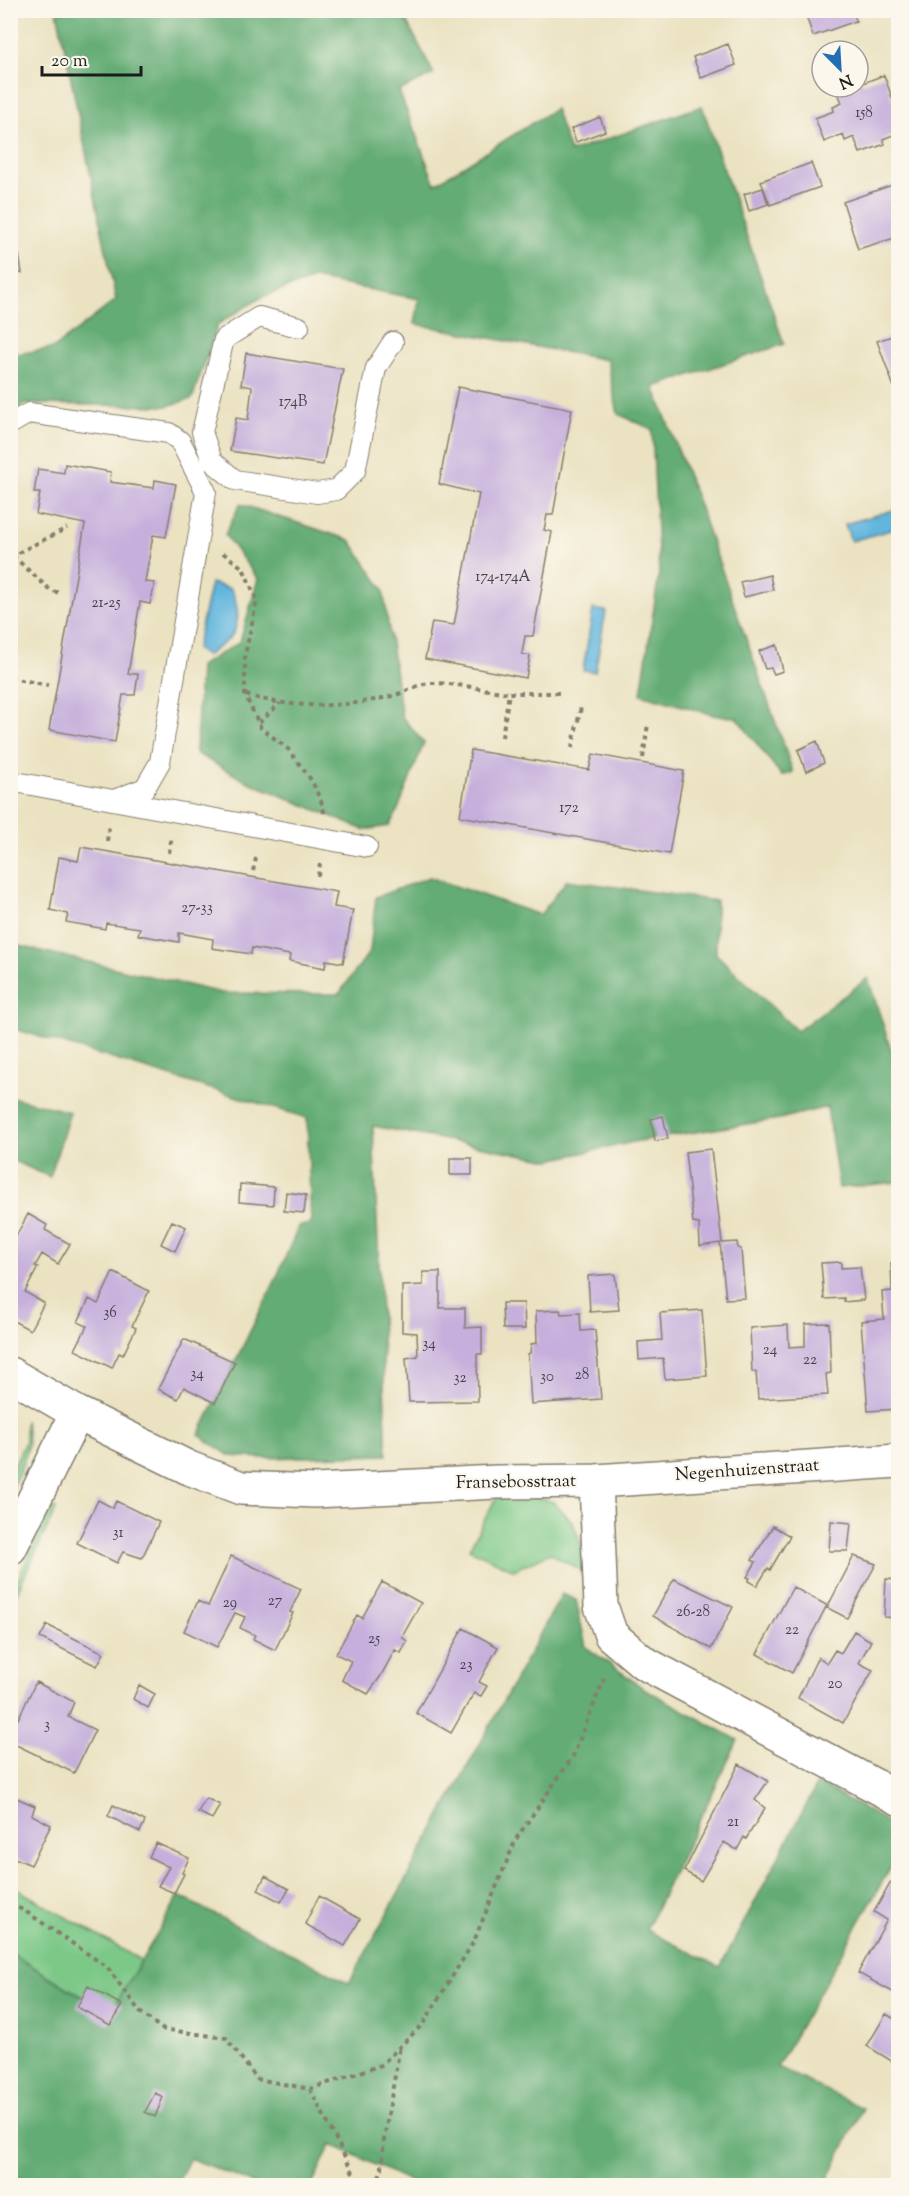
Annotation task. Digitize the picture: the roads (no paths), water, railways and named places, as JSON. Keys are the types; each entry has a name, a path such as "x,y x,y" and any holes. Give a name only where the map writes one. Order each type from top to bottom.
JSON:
{"street":[{"name":"Fransebosstraat","path":"10,1374 77,1413 189,1468 241,1488 315,1491 497,1482 596,1481 601,1606 611,1635 644,1663 898,1798"},
{"path":"10,1548 77,1413"},
{"name":"Negenhuizenstraat","path":"596,1481 898,1461"}],"lane":[{"path":"298,327 258,317 224,339 202,432 212,461 235,480 317,493 336,490 355,471 376,368 393,342"},
{"path":"10,424 29,413 169,433 180,441 206,492 160,762 145,788 114,800"},
{"path":"10,781 367,847"}],"water":[{"path":"897,509 898,528 851,541 845,524"},
{"path":"211,583 231,589 237,606 237,624 232,635 206,656 196,649"},
{"path":"593,609 606,611 595,672 583,670"}]}
